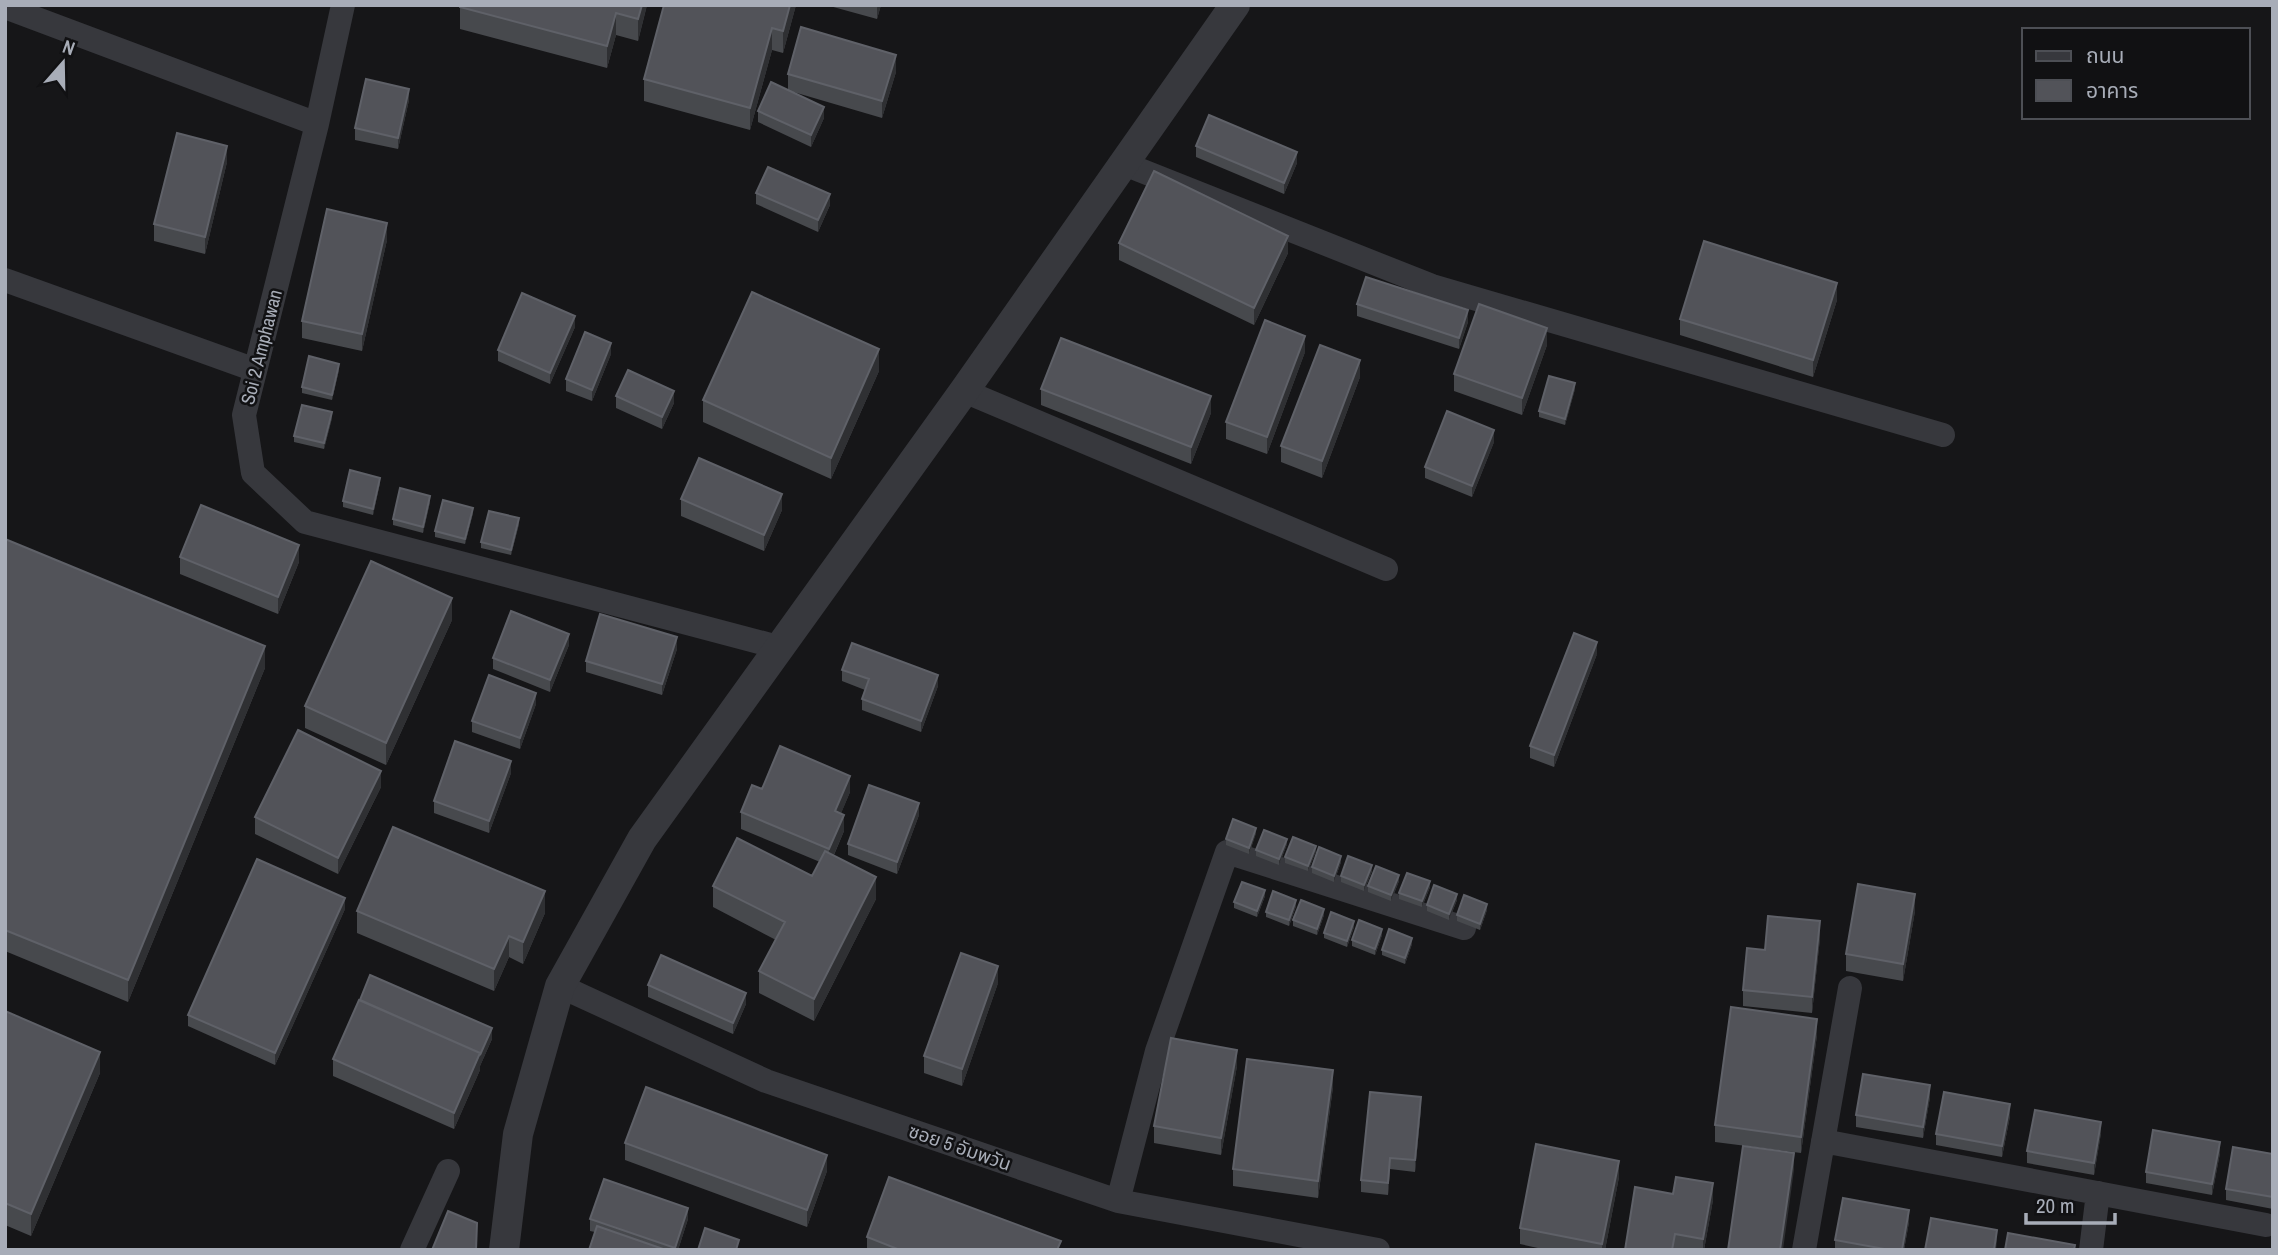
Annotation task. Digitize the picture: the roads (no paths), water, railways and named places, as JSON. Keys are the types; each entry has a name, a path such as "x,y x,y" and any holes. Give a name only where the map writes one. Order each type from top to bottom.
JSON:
{"street":[{"name":"Soi 2 Amphawan","path":"343,5 317,124 244,415 253,473 304,522 778,647"},
{"path":"504,1250 518,1134 559,986 642,839 964,391 1235,5"},
{"path":"5,7 317,124"},
{"path":"1122,163 1432,286 1943,435"},
{"path":"5,280 255,370"},
{"path":"964,391 1386,569"},
{"path":"1118,1201 1157,1051 1227,852 1464,928"},
{"name":"ซอย 5 อัมพวัน","path":"559,986 766,1081 1118,1201 1378,1250"},
{"path":"1804,1250 1850,988"},
{"path":"1823,1141 2266,1225"},
{"path":"412,1250 448,1171"},
{"path":"2091,1250 2098,1193"}]}
